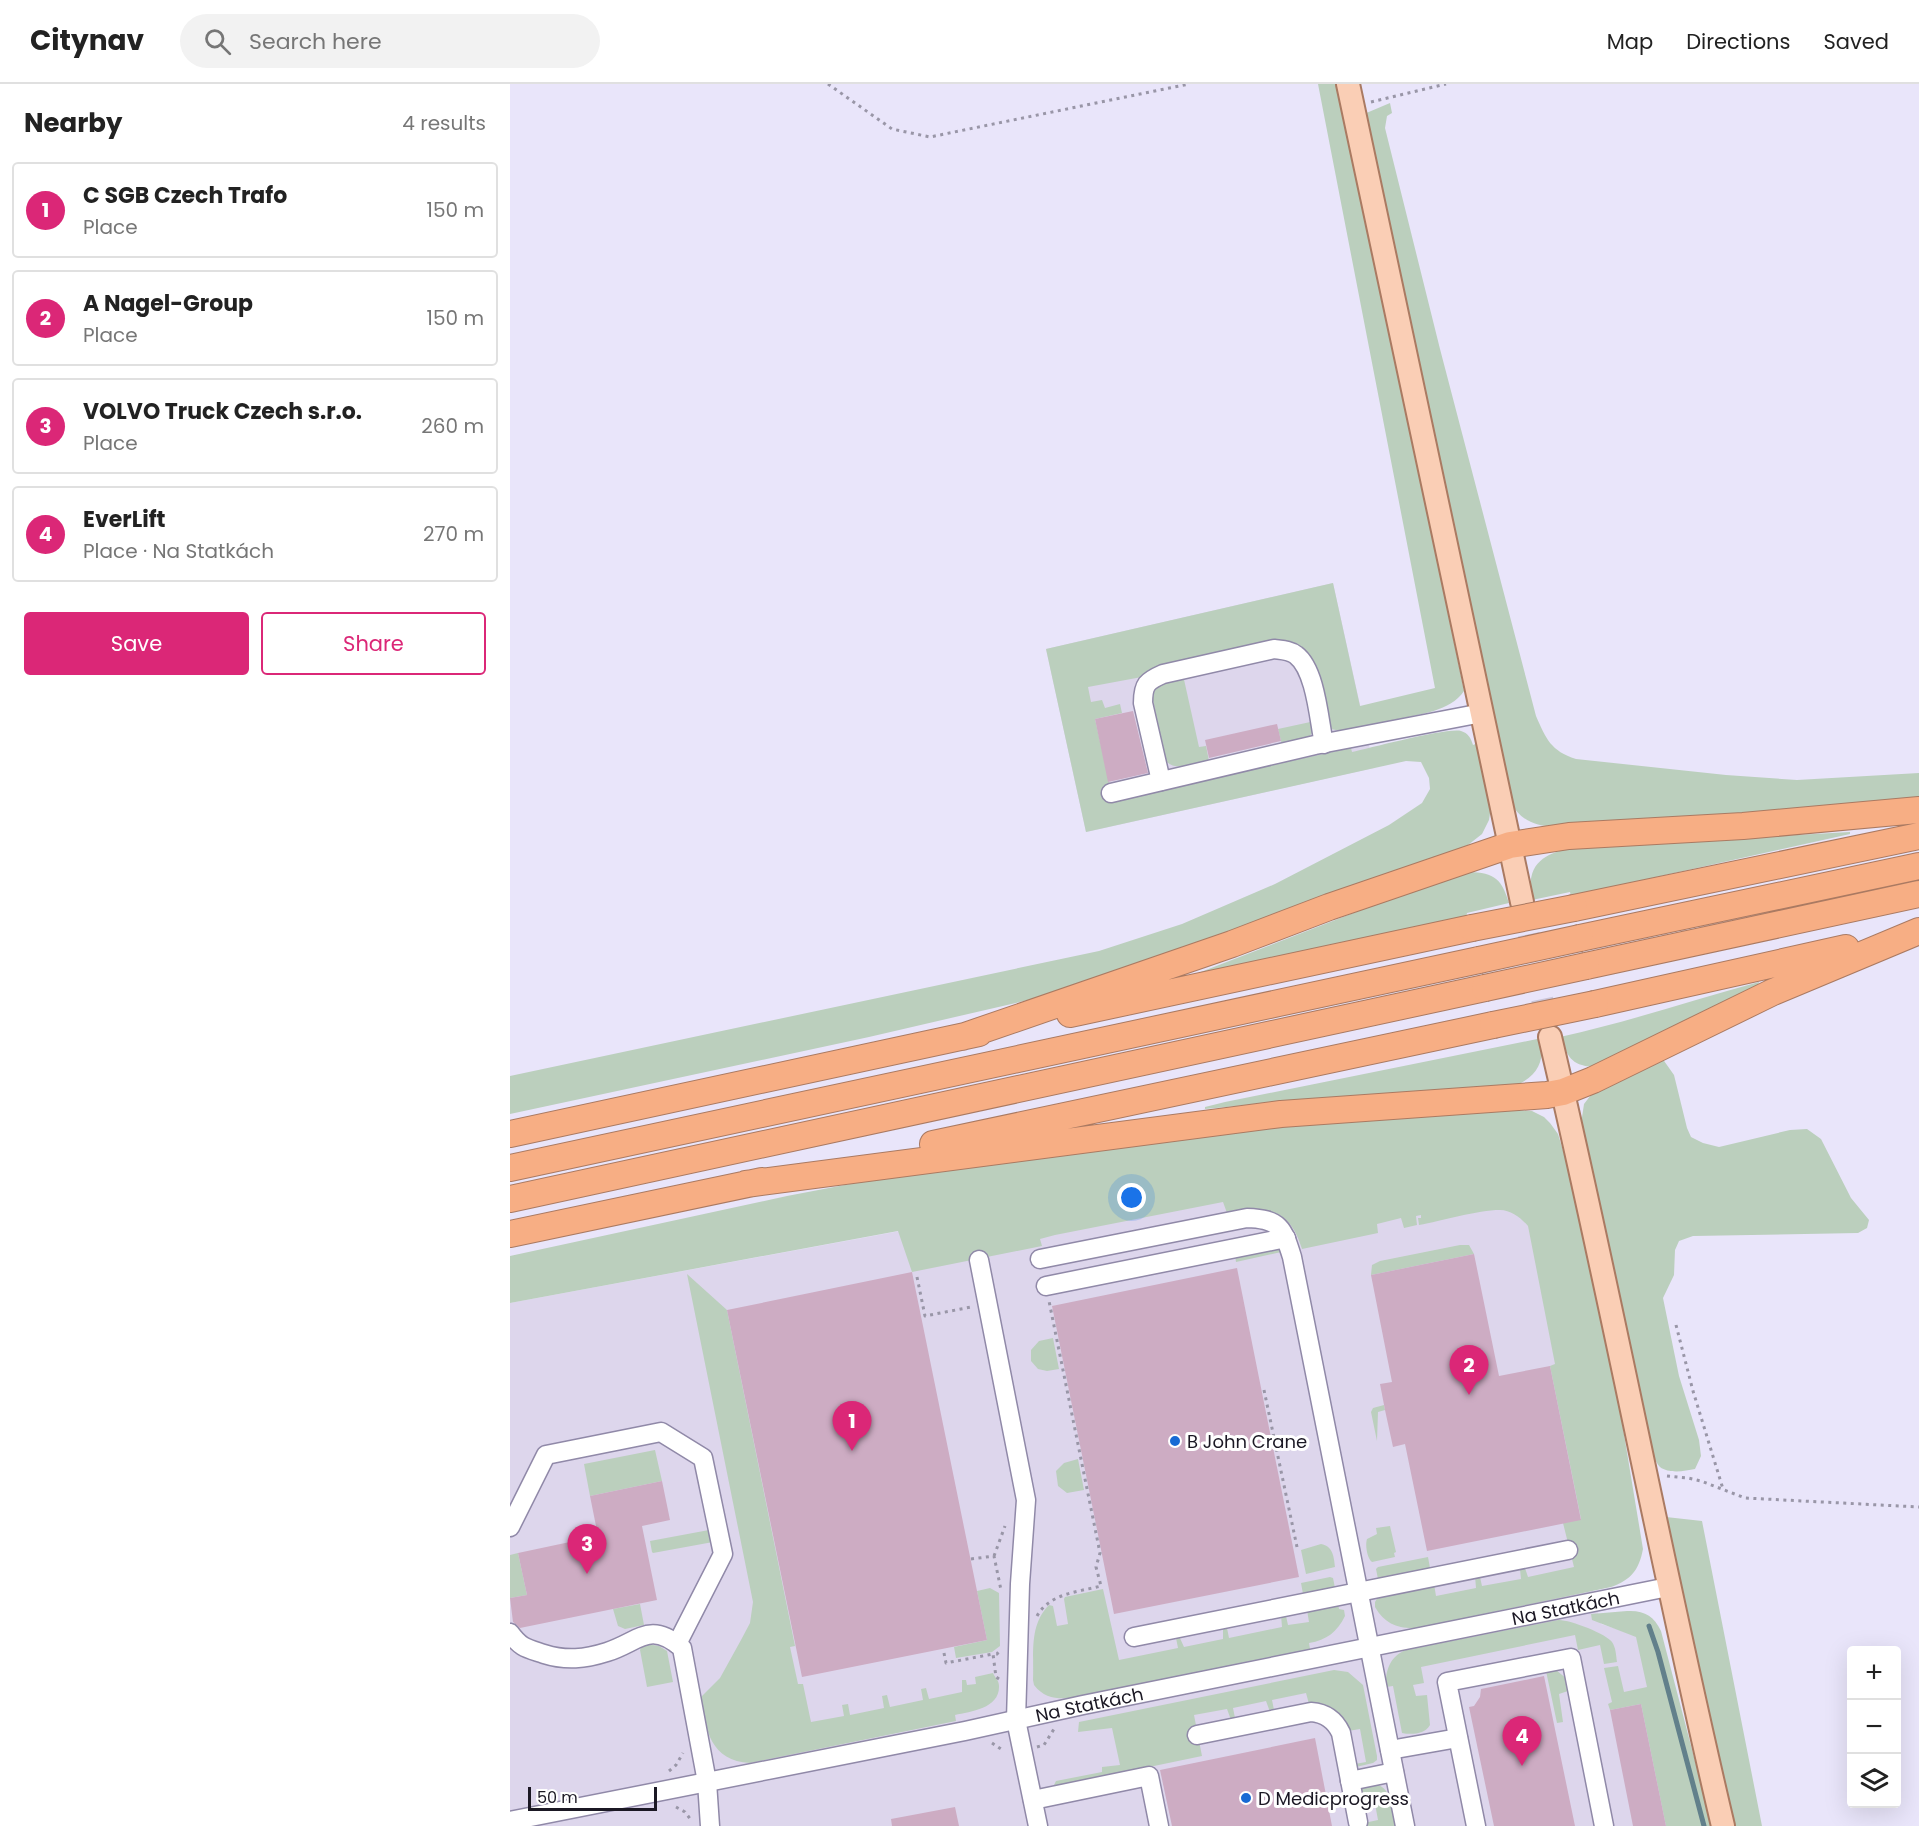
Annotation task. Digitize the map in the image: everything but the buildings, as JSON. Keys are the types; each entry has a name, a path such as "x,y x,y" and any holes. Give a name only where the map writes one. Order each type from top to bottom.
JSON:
{"highway":[{"path":"962,1037 1510,845 1569,836 1743,826 1919,810"},
{"path":"510,1134 1472,928 1919,836"},
{"path":"510,1168 1919,866"},
{"path":"510,1199 1919,894"},
{"path":"510,1234 1594,1004 1919,931"},
{"path":"746,1184 1281,1114 1530,1098 1563,1092 1608,1073 1773,992 1919,931"}],"main road":[{"path":"1348,84 1522,902"},
{"path":"1550,1037 1668,1587 1723,1826"}],"street":[{"path":"1161,781 1143,703 1143,692 1148,681 1174,671 1274,649 1296,655 1305,665 1312,684 1324,744"},
{"path":"1110,793 1324,744 1482,713"},
{"path":"1040,1259 1246,1218 1262,1218 1274,1223 1285,1232 1292,1257 1405,1826"},
{"path":"1046,1286 1286,1238"},
{"path":"979,1260 1026,1500 1020,1584 1017,1720 1038,1826"},
{"path":"510,1527 546,1455 661,1432 704,1458 723,1554 677,1644"},
{"path":"1134,1636 1568,1550"},
{"name":"Na Statkách","path":"510,1821 1668,1587"},
{"path":"510,1633 520,1647 556,1658 575,1660 608,1652 642,1635 666,1635 682,1648 707,1782 710,1826"},
{"path":"1476,1826 1447,1682 1571,1658 1604,1826"},
{"path":"1197,1735 1311,1712 1321,1713 1335,1723 1340,1730 1358,1822"},
{"path":"1390,1750 1458,1738"},
{"path":"1350,1781 1394,1772"},
{"path":"1033,1800 1149,1776 1159,1826"}],"path":[{"path":"828,84 892,129 930,137 1189,84"},
{"path":"1352,106 1446,84"},
{"path":"917,1277 925,1316 971,1307 973,1318"},
{"path":"1035,1620 1045,1605 1058,1597 1101,1586 1096,1567 1100,1553 1046,1286"},
{"path":"1676,1324 1693,1391 1723,1489"},
{"path":"1264,1390 1297,1547"},
{"path":"1646,1477 1688,1478 1745,1498 1919,1507"},
{"path":"1003,1599 994,1556 1008,1519"},
{"path":"971,1559 994,1556"},
{"path":"944,1653 946,1663 997,1654 1002,1646"},
{"path":"993,1654 996,1677 1001,1683"},
{"path":"655,1792 655,1776 669,1771 676,1765 684,1750"}],"shaded area":[{"path":"1333,583 1374,768 1086,832 1046,649"},
{"path":"1516,1180 1579,1405 1589,1576 1601,1624 1638,1636 1684,1826 510,1826 510,1303 976,1217"}],"green space":[{"path":"1318,84 1339,84 1464,691 1451,704 1423,714 1393,720 1393,723 1341,731 1331,729 1324,722 1292,649 1088,687 1091,702 1102,700 1105,708 1120,704 1122,713 1095,719 1113,799 1351,748 1352,752 1426,735 1461,731 1469,736 1473,745 1478,743 1491,807 1489,820 1482,834 1468,845 1374,882 1080,988 869,1037 510,1114 510,1076 1099,951 1182,924 1275,884 1389,825 1422,803 1430,789 1429,778 1421,762 1406,761 1086,832 1046,649 1333,583 1360,706 1435,688"},
{"path":"1390,103 1392,113 1387,116 1385,128 1440,349 1536,716 1550,743 1561,752 1576,759 1726,775 1797,780 1919,773 1919,804 1556,827 1528,821 1513,807 1509,800 1364,114"},
{"path":"1183,675 1199,747 1206,746 1209,761 1175,766 1166,761 1152,696 1154,686"},
{"path":"1315,721 1312,733 1305,740 1282,745 1278,729"},
{"path":"1850,832 1850,834 1571,896 1570,892 1532,900 1531,877 1534,869 1546,857 1565,849"},
{"path":"1464,872 1482,873 1494,877 1503,887 1509,903 1467,913 1466,917 1193,975 1449,876"},
{"path":"1759,982 1756,992 1593,1067 1575,1062 1565,1049 1560,1037 1635,1018"},
{"path":"1542,1038 1542,1054 1538,1067 1529,1078 1515,1086 1300,1100 1205,1109 1205,1107 1225,1102"},
{"path":"1662,1058 1674,1075 1691,1137 1719,1147 1790,1130 1807,1129 1821,1139 1851,1198 1869,1220 1867,1228 1858,1233 1693,1236 1679,1241 1675,1250 1674,1275 1663,1298 1679,1376 1699,1440 1701,1456 1695,1469 1677,1471 1668,1471 1660,1467 1652,1454 1581,1124 1584,1104 1594,1091"},
{"path":"1514,1110 1532,1111 1550,1123 1558,1134 1571,1177 1610,1350 1643,1549 1633,1573 1624,1581 1611,1587 1417,1628 1404,1628 1383,1618 1375,1607 1378,1597 1434,1584 1436,1596 1476,1588 1475,1576 1480,1577 1482,1586 1521,1579 1521,1567 1525,1568 1528,1577 1574,1567 1563,1523 1581,1519 1550,1366 1555,1364 1528,1226 1508,1211 1481,1212 1419,1225 1418,1218 1421,1218 1421,1215 1416,1216 1417,1225 1404,1228 1401,1218 1377,1224 1378,1233 1302,1249 1297,1235 1282,1217 1264,1210 1227,1213 1223,1202 1055,1235 1040,1239 1042,1246 912,1272 898,1231 510,1303 510,1256 787,1196 965,1162 1286,1124"},
{"path":"1280,1245 1286,1251 1236,1262 1235,1255"},
{"path":"1469,1245 1474,1254 1371,1275 1372,1265 1380,1261"},
{"path":"687,1274 727,1310 795,1646 790,1647 798,1684 803,1684 811,1722 844,1716 842,1705 848,1704 850,1715 884,1708 882,1696 887,1695 890,1707 923,1700 921,1689 926,1688 929,1699 962,1692 962,1680 966,1680 967,1685 976,1684 975,1677 993,1673 999,1686 995,1699 990,1704 955,1715 956,1721 750,1763 726,1756 712,1742 705,1721 701,1697 720,1678 741,1640 750,1623 753,1602"},
{"path":"1053,1338 1059,1369 1047,1371 1038,1369 1031,1361 1031,1350 1039,1341"},
{"path":"1384,1405 1385,1410 1378,1412 1377,1441 1371,1412 1373,1408"},
{"path":"655,1450 662,1481 590,1496 584,1464"},
{"path":"1078,1459 1084,1490 1067,1493 1058,1486 1056,1471 1064,1463"},
{"path":"1666,1517 1702,1521 1762,1826 1733,1826"},
{"path":"1390,1526 1395,1557 1372,1562 1367,1551 1367,1539 1377,1534 1376,1528"},
{"path":"709,1530 713,1542 652,1552 650,1541"},
{"path":"1321,1544 1330,1550 1335,1567 1306,1574 1301,1550"},
{"path":"518,1553 527,1595 510,1598 510,1555"},
{"path":"1428,1557 1430,1568 1378,1579 1376,1569 1378,1567"},
{"path":"1333,1578 1335,1588 1303,1594 1301,1583"},
{"path":"990,1588 999,1593 1000,1646 992,1652 956,1658 954,1647 987,1640 977,1591"},
{"path":"1103,1589 1119,1660 1178,1648 1176,1638 1179,1636 1184,1647 1223,1639 1223,1628 1227,1628 1229,1638 1282,1627 1281,1615 1286,1616 1288,1625 1309,1622 1307,1610 1338,1604 1339,1609 1344,1610 1345,1616 1339,1627 1331,1634 1309,1643 1310,1649 1071,1698 1055,1698 1046,1695 1034,1685 1033,1680 1034,1640 1038,1621 1049,1605 1053,1606 1057,1626 1068,1624 1065,1597"},
{"path":"640,1604 644,1625 625,1629 618,1626 613,1609"},
{"path":"1627,1611 1648,1615 1661,1631 1712,1826 1666,1826 1641,1704 1610,1710 1608,1704 1612,1702 1604,1668 1618,1666 1624,1692 1647,1687 1636,1637 1592,1620 1591,1614"},
{"path":"1558,1620 1587,1628 1609,1639 1614,1647 1617,1662 1604,1664 1600,1645 1578,1650 1575,1635 1421,1667 1424,1683 1413,1685 1416,1696 1427,1695 1430,1725 1418,1733 1402,1733 1393,1686 1386,1687 1386,1675 1396,1656 1406,1650"},
{"path":"647,1644 659,1646 667,1651 673,1682 647,1687 640,1650"},
{"path":"1334,1670 1348,1672 1363,1685 1377,1756 1377,1760 1373,1763 1356,1767 1355,1764 1366,1762 1360,1729 1348,1731 1309,1704 1306,1693 1272,1700 1274,1710 1270,1712 1266,1701 1233,1708 1235,1718 1231,1720 1227,1709 1194,1715 1202,1756 1053,1787 1056,1781 1102,1772 1102,1767 1120,1765 1112,1728 1078,1732 1079,1722"},
{"path":"1556,1670 1567,1679 1571,1690 1559,1694 1563,1722 1557,1723 1546,1671"},
{"path":"1375,1784 1381,1786 1389,1795 1396,1826 1350,1826 1378,1820 1373,1793 1362,1795 1361,1787"}],"waterway":[{"path":"1649,1626 1704,1826"}],"tunnel":[{"path":"1522,902 1549,1032"}],"place":[{"name":"A Nagel-Group","path":"1469,1395"},
{"name":"B John Crane","path":"1175,1441"},
{"name":"C SGB Czech Trafo","path":"852,1451"},
{"name":"VOLVO Truck Czech s.r.o.","path":"587,1574"},
{"name":"EverLift","path":"1522,1766"},
{"name":"D Medicprogress","path":"1246,1798"}]}
